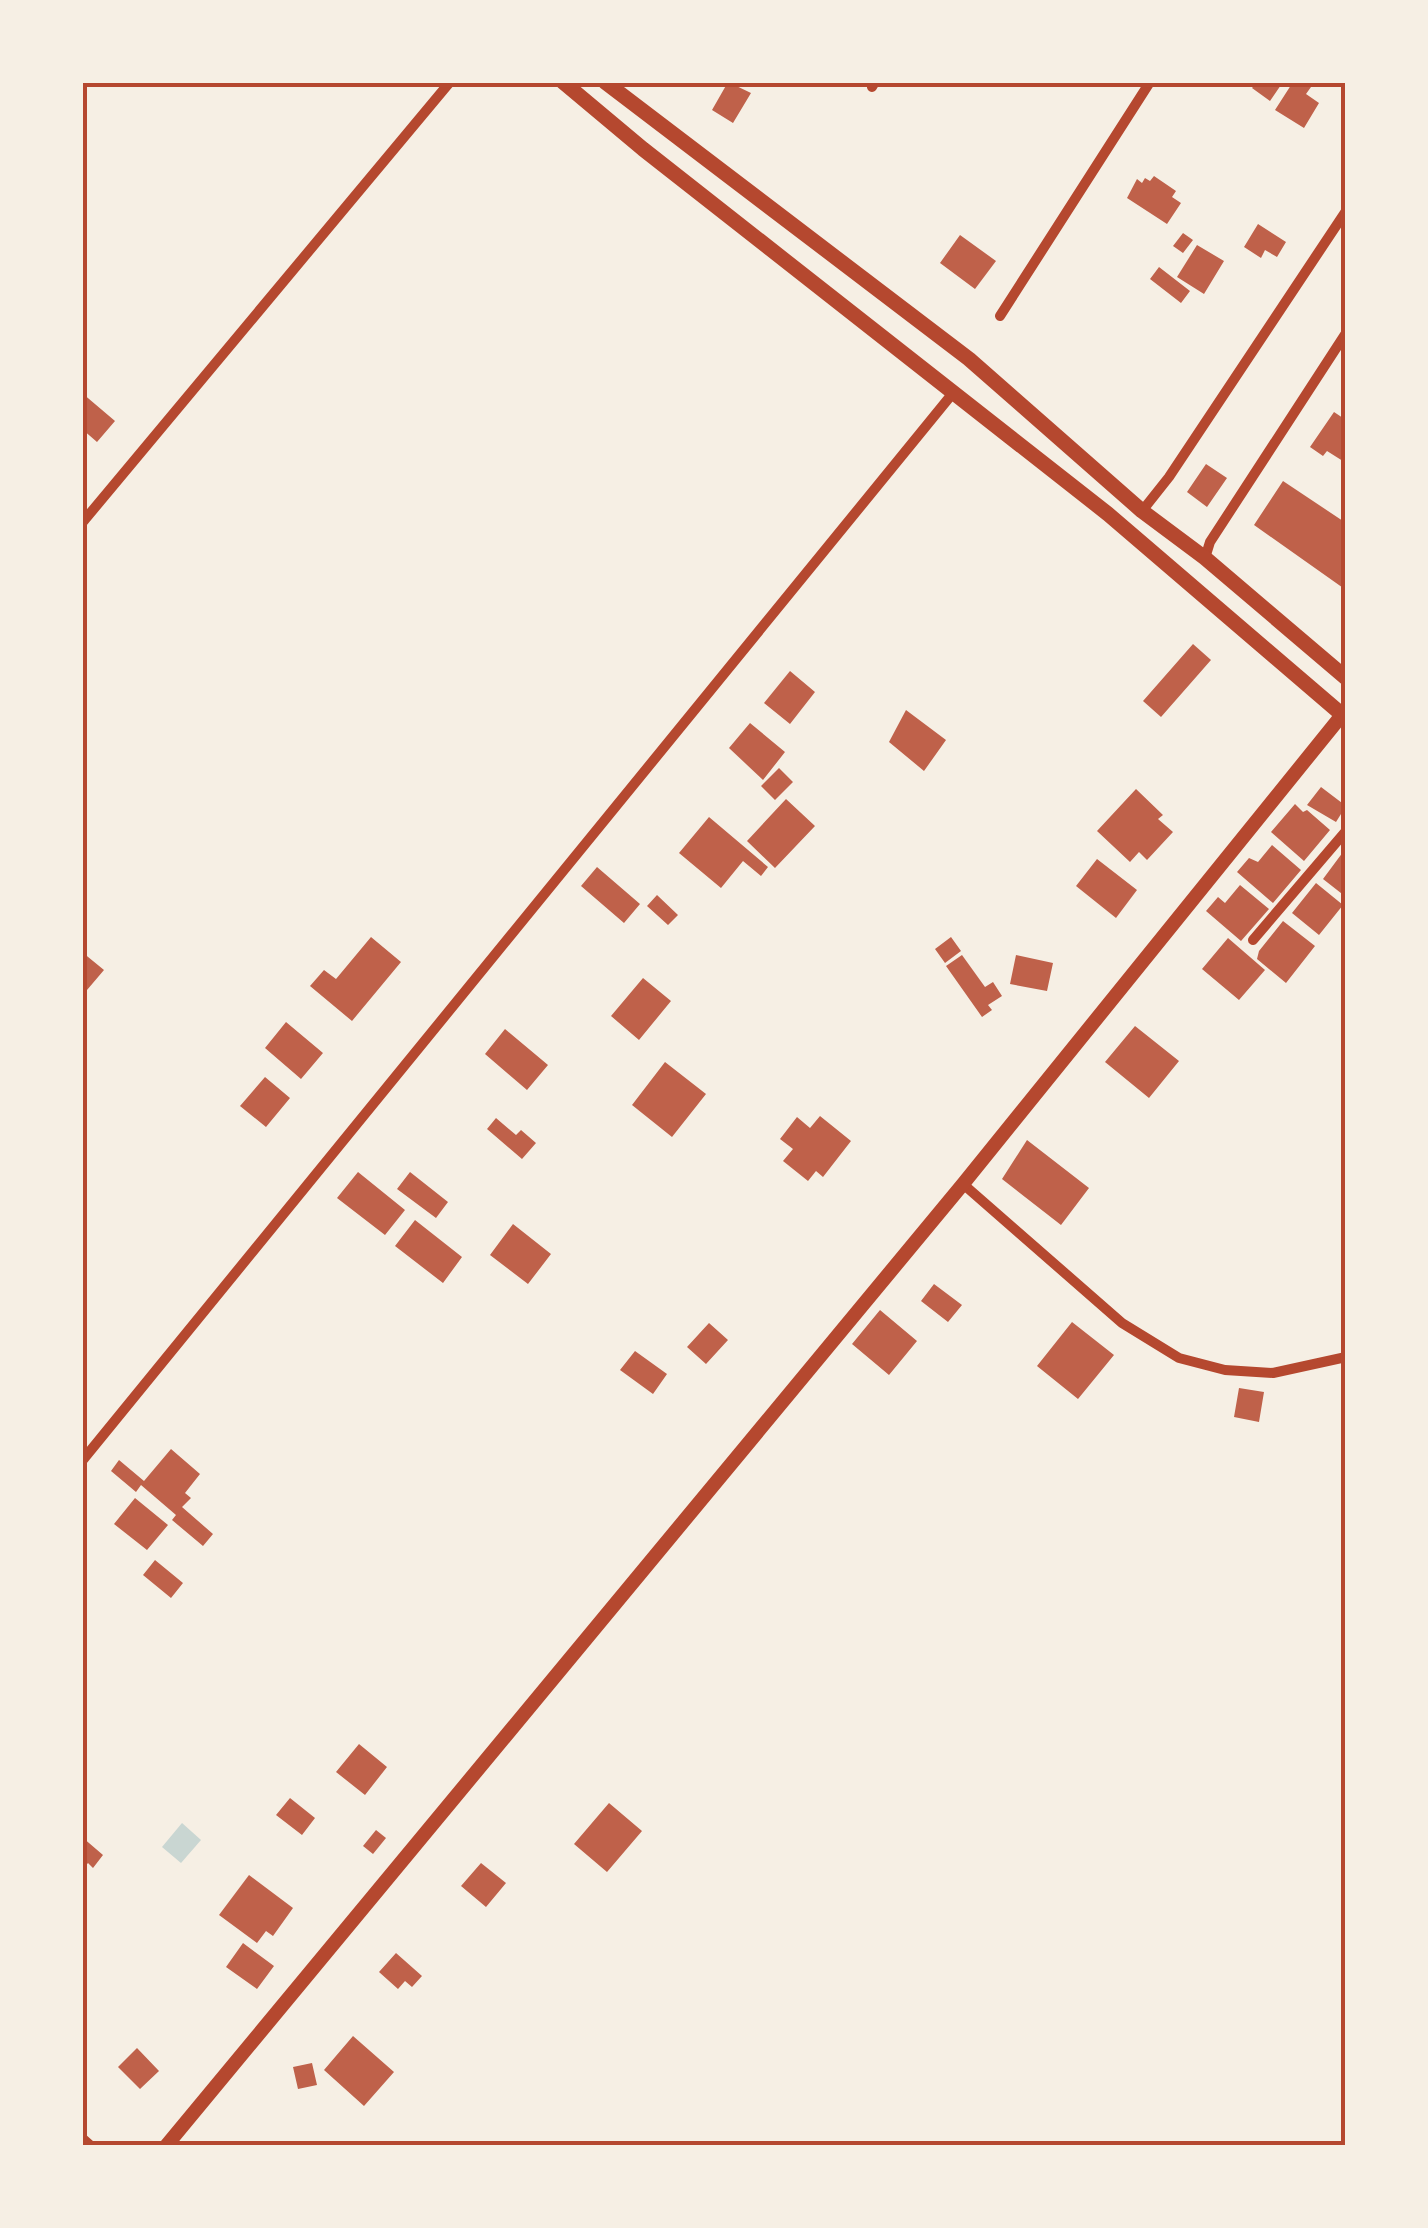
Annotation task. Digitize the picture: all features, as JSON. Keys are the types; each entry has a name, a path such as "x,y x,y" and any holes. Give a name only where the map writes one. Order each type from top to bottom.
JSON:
{"main road":[{"path":"166,2146 963,1184 1344,717 1108,514 563,82"},
{"path":"606,82 970,359 1142,511 1205,558 1346,678"}],"street":[{"path":"82,523 450,82"},
{"path":"1000,316 1150,82"},
{"path":"1142,511 1346,212"},
{"path":"1205,558 1210,542 1346,333"},
{"path":"82,1461 954,393"},
{"path":"1253,940 1346,832"},
{"path":"963,1184 1122,1323 1179,1358 1225,1370 1273,1373 1346,1357"},
{"path":"82,2138 91,2146"}],"shaded area":[{"path":"182,1823 201,1840 181,1863 162,1847"}],"building":[{"path":"728,82 751,93 733,123 712,110"},
{"path":"1257,82 1283,82 1270,101 1252,88"},
{"path":"1293,82 1311,87 1306,94 1319,103 1304,128 1275,110"},
{"path":"1154,176 1176,191 1172,197 1181,203 1167,224 1127,198 1137,179 1142,183"},
{"path":"1258,224 1286,242 1277,257 1265,250 1261,258 1244,247"},
{"path":"1183,233 1193,240 1183,253 1173,246"},
{"path":"960,235 996,261 975,289 940,263"},
{"path":"1197,245 1224,261 1204,294 1177,277"},
{"path":"1159,267 1190,291 1181,303 1150,279"},
{"path":"82,393 115,421 97,442 82,429"},
{"path":"1334,412 1346,420 1346,463 1327,451 1323,456 1310,447"},
{"path":"1206,464 1227,478 1207,507 1187,492"},
{"path":"1283,481 1346,523 1346,590 1254,525"},
{"path":"1193,644 1211,660 1161,717 1143,701"},
{"path":"790,671 815,692 790,724 764,703"},
{"path":"906,710 946,740 924,771 889,742"},
{"path":"750,723 785,752 763,780 729,748"},
{"path":"779,768 793,782 775,800 761,786"},
{"path":"1321,787 1346,806 1336,822 1307,805"},
{"path":"1136,789 1163,815 1158,819 1173,832 1147,860 1139,852 1130,862 1097,831"},
{"path":"786,799 815,826 775,868 747,841"},
{"path":"1295,804 1330,830 1304,861 1271,832"},
{"path":"709,817 768,867 761,876 743,861 721,888 679,853"},
{"path":"1272,845 1301,870 1273,903 1237,872 1249,858 1258,862"},
{"path":"1346,848 1346,897 1323,879"},
{"path":"1097,859 1137,890 1116,918 1076,886"},
{"path":"597,867 640,904 624,923 581,886"},
{"path":"1316,883 1343,905 1319,935 1292,913"},
{"path":"1240,885 1269,909 1241,941 1206,911 1218,897 1225,903"},
{"path":"657,895 678,915 668,925 647,906"},
{"path":"1283,921 1315,946 1286,983 1257,959"},
{"path":"371,937 401,962 352,1021 310,986 324,970 336,979"},
{"path":"951,937 961,951 945,963 935,949"},
{"path":"1228,938 1265,970 1239,1000 1202,969"},
{"path":"82,952 104,970 87,990 82,986"},
{"path":"962,955 985,987 993,982 1002,996 988,1005 992,1010 982,1017 946,966"},
{"path":"1016,955 1053,963 1047,991 1010,984"},
{"path":"643,978 671,1001 639,1040 611,1016"},
{"path":"286,1022 323,1053 301,1079 265,1048"},
{"path":"1135,1026 1179,1061 1149,1098 1105,1062"},
{"path":"505,1029 548,1065 527,1090 485,1054"},
{"path":"665,1062 706,1094 672,1137 632,1105"},
{"path":"265,1077 290,1098 266,1127 240,1106"},
{"path":"820,1116 851,1141 823,1177 816,1171 808,1181 783,1161 793,1149 780,1139 797,1117 810,1128"},
{"path":"496,1118 516,1135 521,1130 536,1143 522,1159 487,1129"},
{"path":"1027,1140 1089,1188 1061,1225 1002,1179"},
{"path":"358,1172 405,1210 385,1235 337,1198"},
{"path":"410,1172 448,1202 436,1218 397,1189"},
{"path":"415,1220 462,1257 443,1283 395,1246"},
{"path":"513,1224 551,1254 528,1284 490,1255"},
{"path":"934,1284 962,1305 948,1322 921,1301"},
{"path":"880,1310 917,1341 889,1375 852,1344"},
{"path":"1072,1322 1114,1355 1078,1399 1037,1366"},
{"path":"709,1323 728,1340 706,1364 687,1347"},
{"path":"635,1351 667,1374 653,1394 620,1370"},
{"path":"1239,1388 1264,1392 1259,1422 1234,1417"},
{"path":"171,1449 200,1474 185,1493 191,1498 182,1507 213,1534 203,1546 172,1520 176,1515 141,1485 136,1492 111,1471 119,1460 144,1481"},
{"path":"135,1498 168,1525 147,1550 114,1524"},
{"path":"155,1560 183,1583 171,1598 143,1575"},
{"path":"359,1744 387,1767 365,1795 336,1772"},
{"path":"290,1798 315,1818 302,1835 276,1815"},
{"path":"609,1803 642,1831 607,1872 574,1844"},
{"path":"376,1830 386,1838 373,1854 363,1846"},
{"path":"82,1837 103,1855 93,1868 88,1863 82,1870"},
{"path":"481,1863 506,1883 486,1907 461,1886"},
{"path":"249,1875 293,1908 273,1936 266,1931 257,1943 219,1915"},
{"path":"243,1943 274,1966 257,1989 226,1967"},
{"path":"396,1953 422,1976 412,1987 405,1981 398,1989 379,1972"},
{"path":"353,2036 394,2072 364,2106 324,2070"},
{"path":"137,2048 159,2071 140,2089 118,2067"},
{"path":"312,2063 317,2085 298,2089 293,2067"}]}
